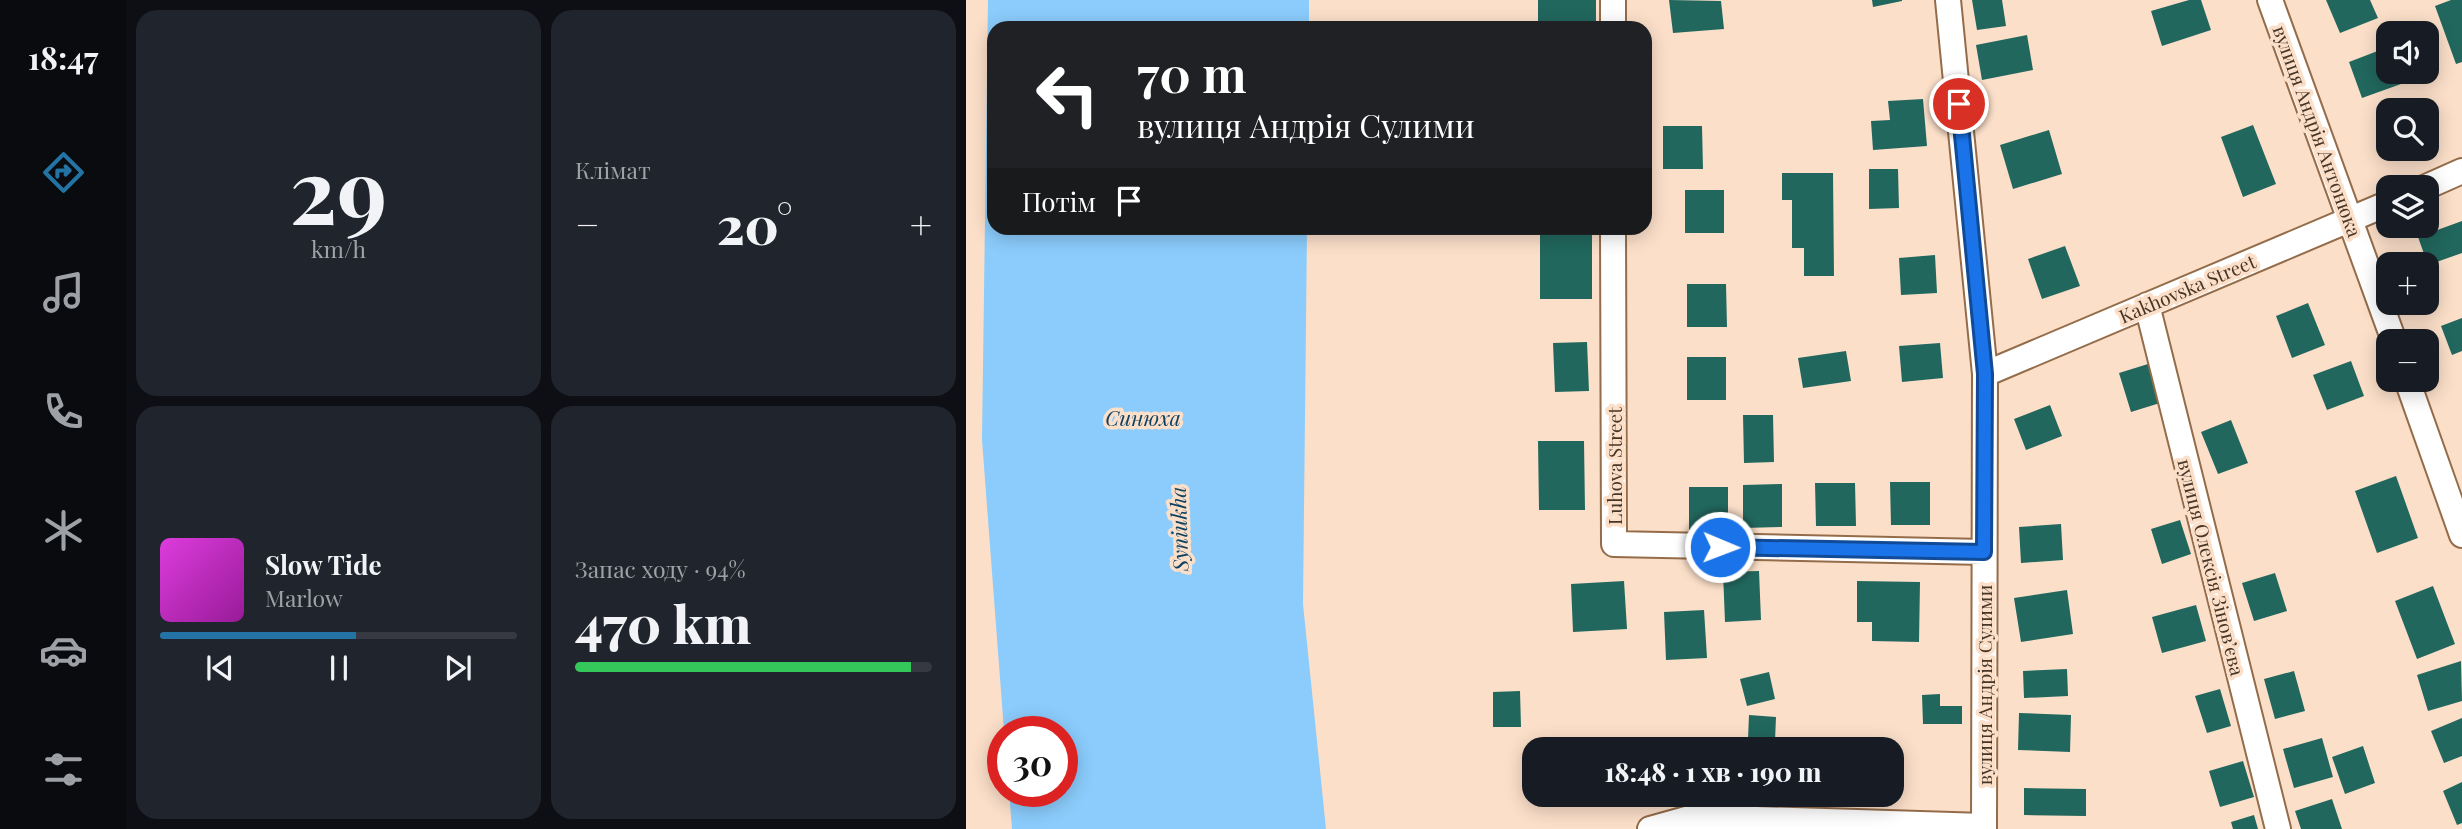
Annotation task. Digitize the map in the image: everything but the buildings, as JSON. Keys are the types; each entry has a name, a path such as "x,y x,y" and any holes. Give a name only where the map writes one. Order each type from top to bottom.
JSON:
{"street":[{"path":"1613,0 1613,21"},
{"name":"вулиця Андрія Сулими","path":"1650,829 1693,817 1984,827 1985,374 1948,0"},
{"name":"вулиця Андрія Антонюка","path":"2270,0 2390,329"},
{"path":"2439,181 2462,171"},
{"name":"Kakhovska Street","path":"1985,374 2376,208"},
{"name":"Luhova Street","path":"1614,235 1614,544 1984,552"},
{"name":"вулиця Олексія Зіновʼєва","path":"2147,305 2278,829"},
{"path":"2411,392 2462,535"}],"water":[{"name":"Синюха","path":"988,0 1309,0 1309,21 988,21"},
{"name":"Синюха","path":"987,73 987,235 1307,235 1303,604 1326,829 1012,829 1010,807 1078,807 1078,716 1003,716 982,440"}],"route":[{"path":"1720,547 1984,552 1985,374 1959,104"}],"water label":[{"name":"Syniukha","path":"1178,529"}]}
